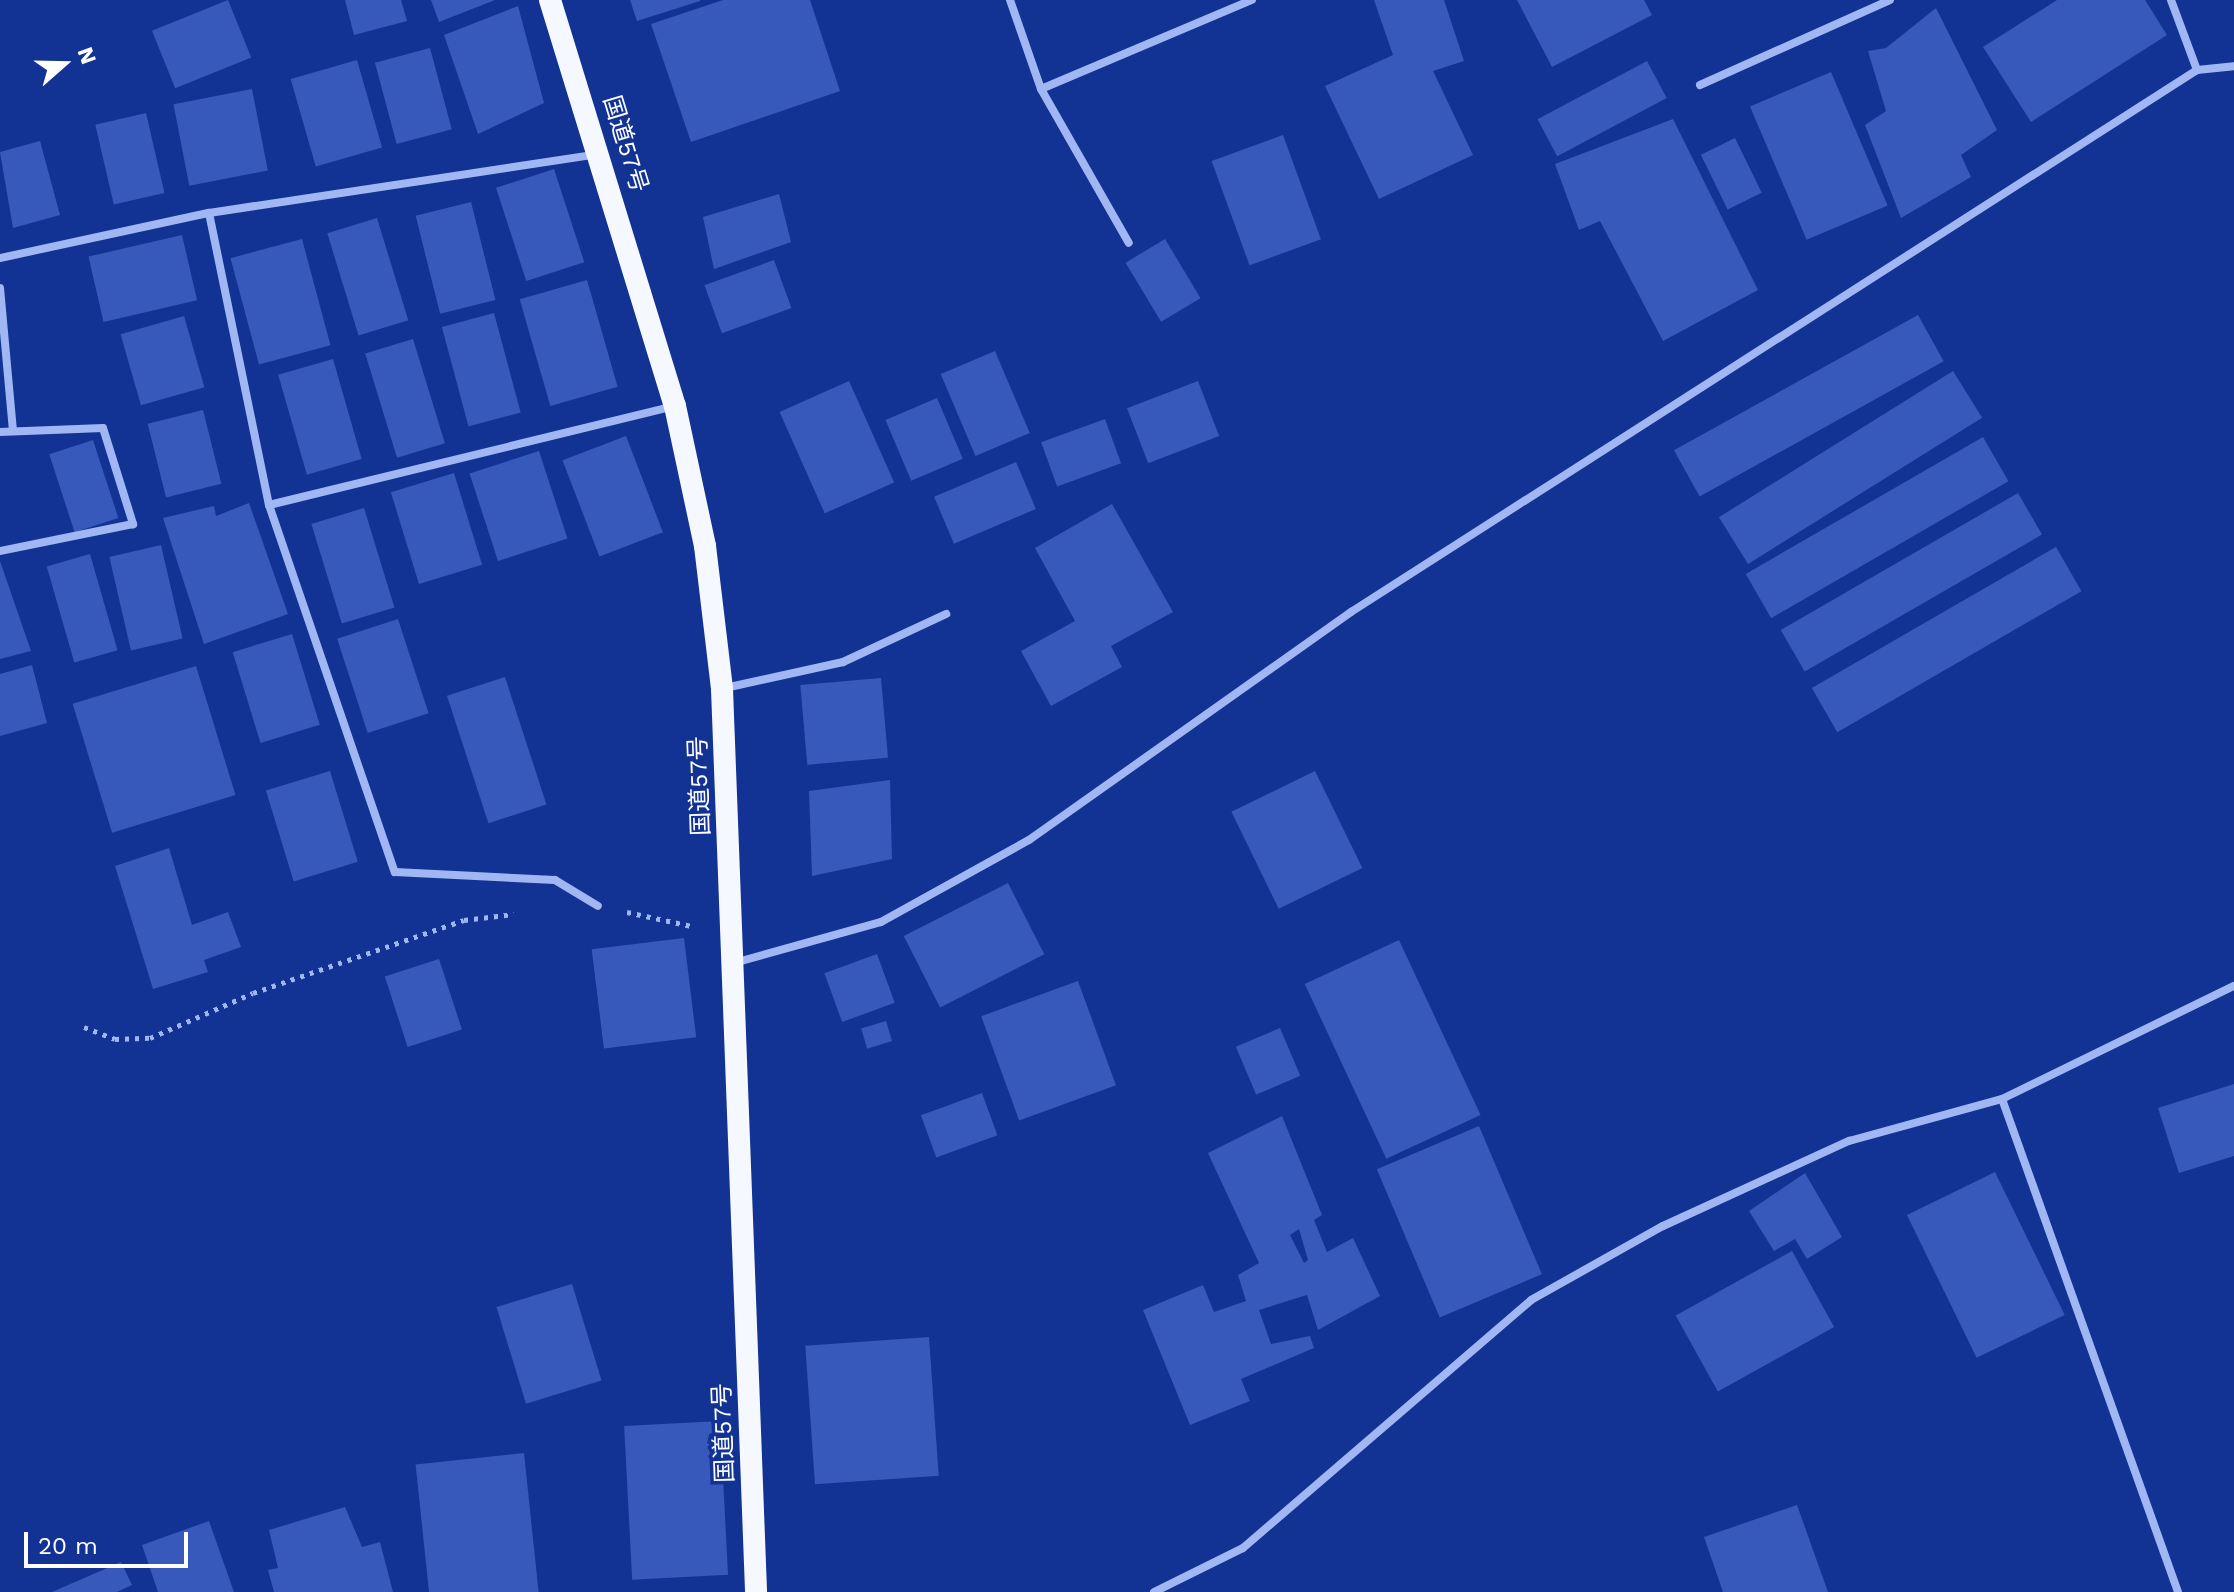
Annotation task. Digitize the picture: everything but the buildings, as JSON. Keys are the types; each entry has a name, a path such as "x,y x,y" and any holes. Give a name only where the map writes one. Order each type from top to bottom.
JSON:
{"highway":[{"name":"国道57号","path":"552,1 602,153 675,406 705,546 722,689 756,1592"}],"street":[{"path":"1010,0 1041,89 1129,243"},
{"path":"1041,89 1252,0"},
{"path":"1700,85 1890,0"},
{"path":"2171,0 2197,70"},
{"path":"733,963 881,922 1029,840 1351,612 2197,70 2234,66"},
{"path":"0,258 209,213 602,153"},
{"path":"209,213 269,505 395,872 555,880 598,906"},
{"path":"0,288 13,430"},
{"path":"269,505 675,406"},
{"path":"0,432 103,428 133,524 0,551"},
{"path":"722,689 843,662 946,614"},
{"path":"1154,1592 1243,1548 1531,1300 1663,1226 1849,1141 2002,1099 2234,986"},
{"path":"2002,1099 2178,1592"}],"path":[{"path":"598,906 703,928 733,963"},
{"path":"84,1027 115,1039 150,1038 253,993 464,920 530,912"}]}
